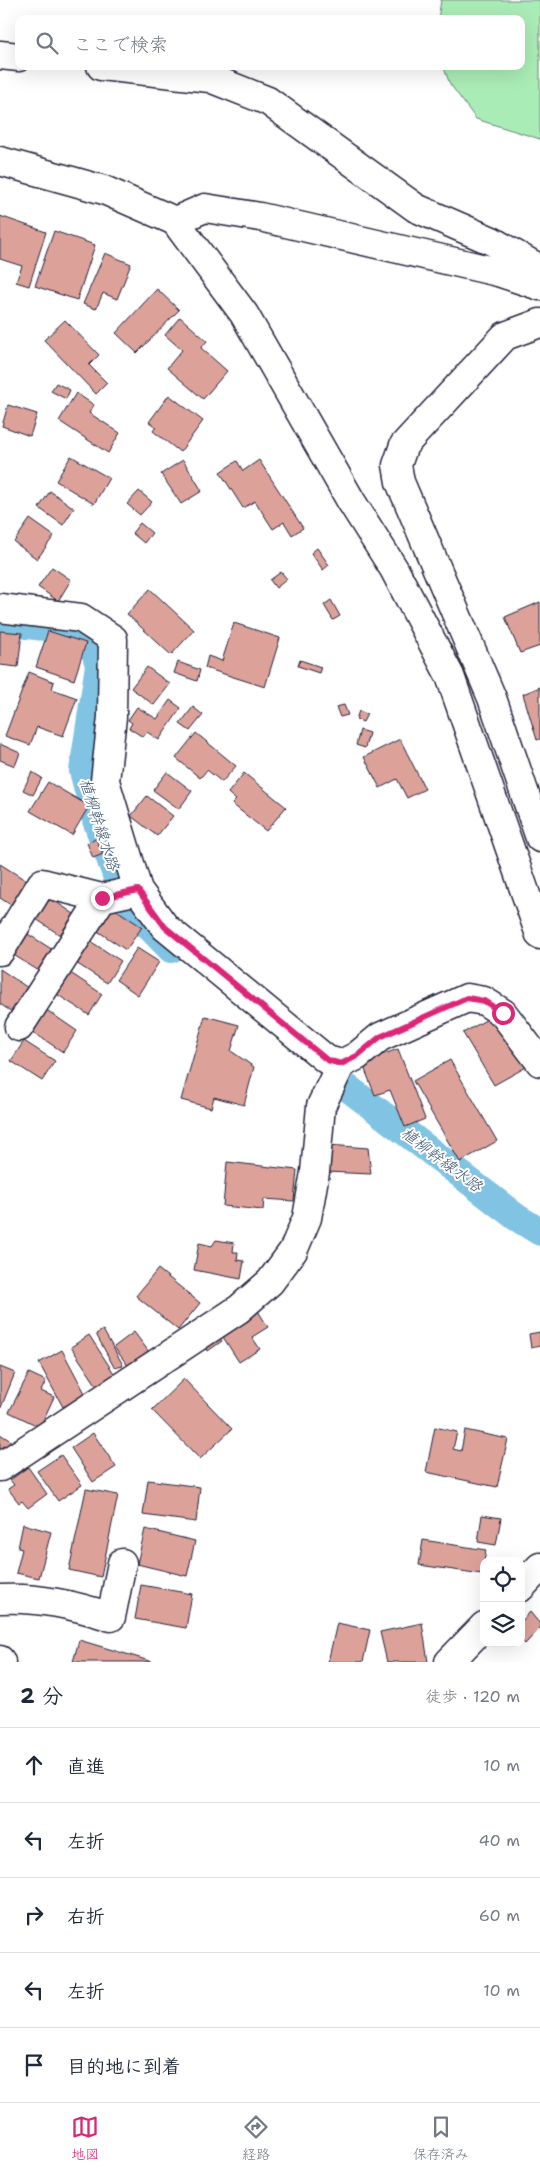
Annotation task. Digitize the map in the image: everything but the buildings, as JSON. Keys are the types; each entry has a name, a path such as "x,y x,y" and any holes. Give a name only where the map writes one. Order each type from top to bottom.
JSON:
{"street":[{"path":"0,55 15,57"},
{"path":"137,70 210,78 268,101 416,208 492,242 540,269"},
{"path":"0,161 104,190 175,221 244,314 351,501 394,569 450,676 540,935"},
{"path":"175,221 205,208 260,217 489,270 540,286"},
{"path":"540,322 505,336 404,445 397,465 400,482 492,698 540,838"},
{"path":"0,608 81,618 113,640 112,717 105,781 123,894 19,1027"},
{"path":"0,951 42,883 123,894 327,1060 341,1064"},
{"path":"0,1467 239,1309 270,1282 293,1251 307,1218 321,1106 341,1064 357,1056 380,1037 467,998 484,1001 503,1013 540,1062"},
{"path":"0,1599 22,1598 69,1604 110,1617 122,1563"},
{"path":"525,1583 540,1568"},
{"path":"450,1662 480,1630"}],"green space":[{"path":"441,0 540,0 540,139 476,119 450,84 445,70 525,70 525,15 439,15"}],"waterway":[{"name":"植柳幹線水路","path":"0,622 72,630 92,642 99,665 83,771 96,820 116,875 138,915 171,949"},
{"name":"植柳幹線水路","path":"344,1085 516,1217 540,1232"}],"route":[{"path":"102,898 138,890 165,927 327,1060 341,1064 357,1056 380,1037 467,998 484,1001 503,1013"}]}
